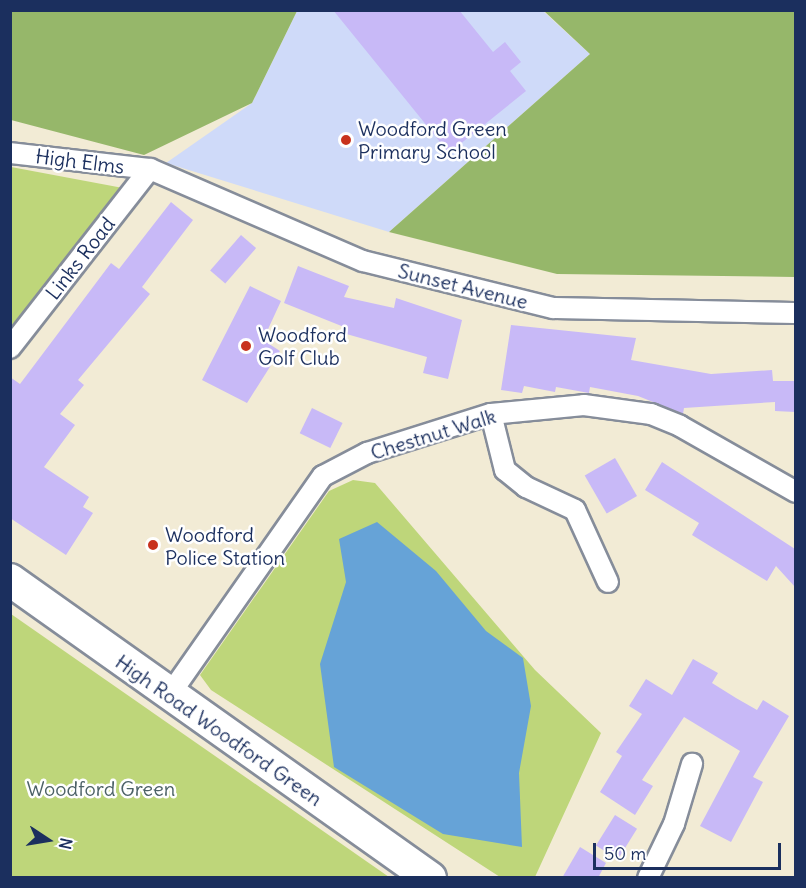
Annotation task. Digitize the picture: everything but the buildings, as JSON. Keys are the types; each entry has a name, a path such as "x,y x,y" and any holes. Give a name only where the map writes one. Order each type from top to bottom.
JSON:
{"main road":[{"name":"High Road Woodford Green","path":"10,580 168,697 430,878"}],"street":[{"name":"High Elms","path":"10,153 150,169"},
{"name":"Sunset Avenue","path":"150,169 363,261 553,308 795,313"},
{"name":"Links Road","path":"10,348 150,169"},
{"name":"Chestnut Walk","path":"168,697 323,476 367,453 491,414 584,405 651,414 795,492"},
{"path":"491,414 504,470 526,487 575,510 608,582"},
{"path":"648,878 675,824 692,764"}],"shaded area":[{"name":"Woodford Green Primary School","path":"297,11 543,11 590,54 389,232 166,163 252,103"}],"green space":[{"path":"12,10 297,11 252,103 144,155 11,120"},
{"path":"544,11 795,11 795,277 557,274 389,232 590,54"},
{"path":"11,167 123,188 11,333"},
{"path":"353,480 375,483 535,670 601,733 535,877 500,877 211,690 200,675 329,491"},
{"name":"Woodford Green","path":"11,614 389,877 11,877"}],"water":[{"path":"377,522 436,571 486,631 523,658 531,706 519,773 522,847 443,834 334,767 320,664 346,582 339,539"}],"place":[{"name":"Woodford Green Primary School","path":"346,140"},
{"name":"Woodford Golf Club","path":"246,346"},
{"name":"Woodford Police Station","path":"153,545"}]}
